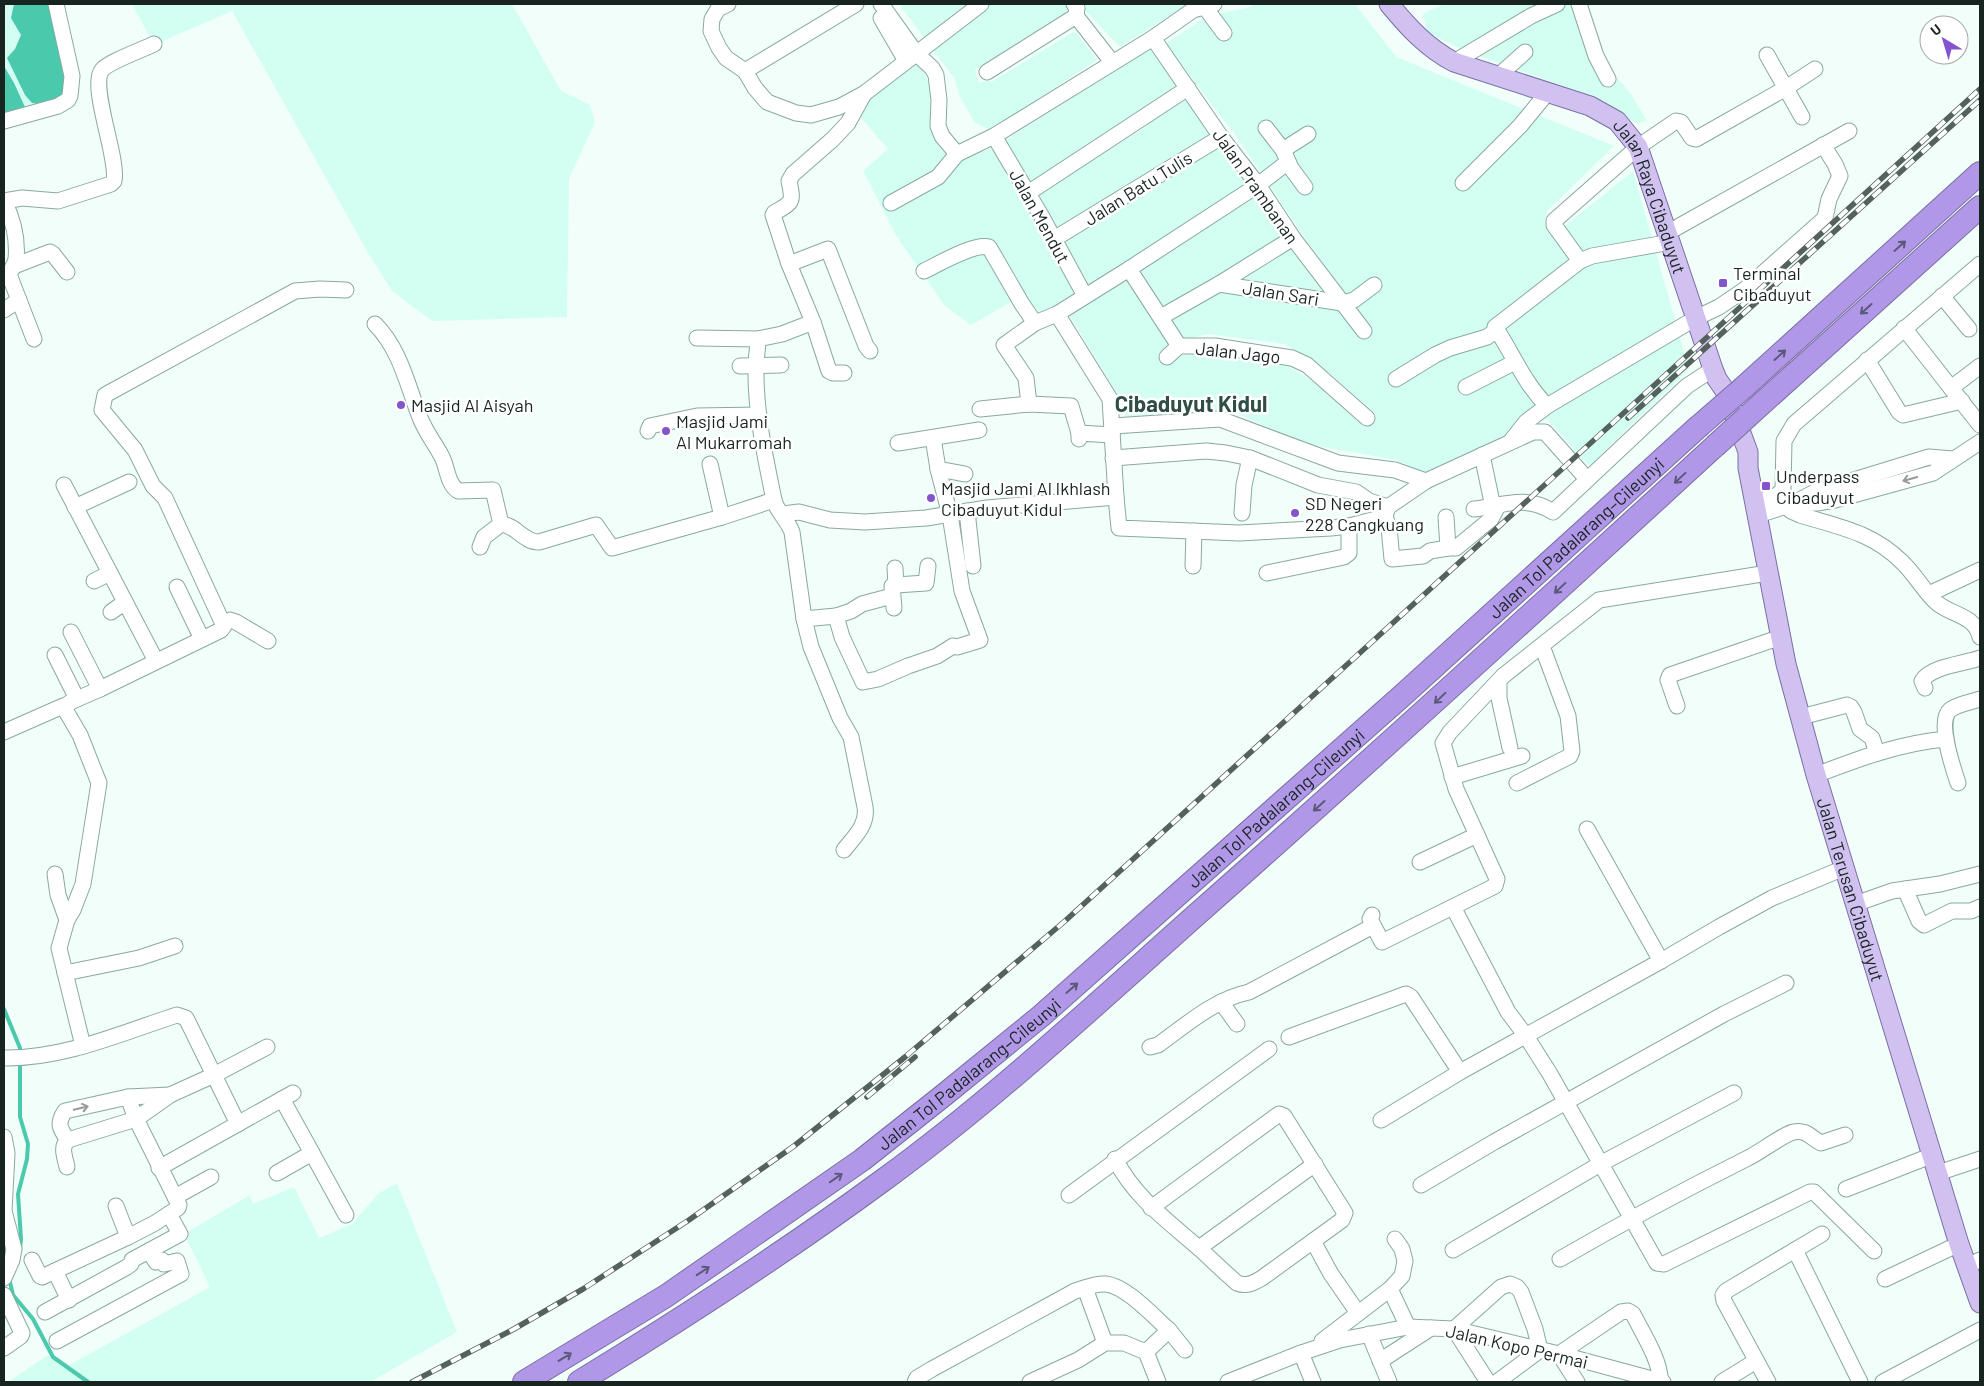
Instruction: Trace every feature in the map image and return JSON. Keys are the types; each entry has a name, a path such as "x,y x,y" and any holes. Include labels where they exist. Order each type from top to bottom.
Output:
{"highway":[{"name":"Jalan Tol Padalarang–Cileunyi","path":"524,1382 666,1296 862,1160 1049,1009 1404,694 1980,173"},
{"name":"Jalan Tol Padalarang–Cileunyi","path":"579,1382 682,1320 883,1180 975,1108 1068,1029 1426,711 1980,206"}],"main road":[{"name":"Jalan Raya Cibaduyut","path":"1390,4 1424,42 1454,62 1590,106 1610,116 1623,127 1638,147 1715,374"},
{"name":"Jalan Terusan Cibaduyut","path":"1715,374 1717,396 1740,457 1748,468 1781,637 1816,775 1959,1244 1974,1263 1980,1303"}],"street":[{"path":"4,121 58,106 68,100 70,96 72,76 56,4"},
{"path":"728,4 718,9 714,14 711,31 726,58 745,71 755,88 767,102 796,113 811,115 839,107 864,93 981,4"},
{"path":"745,71 856,4"},
{"path":"873,4 898,49 932,68 936,75 939,100 938,126 942,136 957,154"},
{"path":"881,4 911,57"},
{"path":"1454,62 1528,10 1557,4"},
{"path":"1580,4 1596,56 1608,79"},
{"path":"891,203 938,177 957,154 994,136 1154,38 1193,10 1209,5 1224,33"},
{"path":"987,72 1075,10 1112,62"},
{"name":"Jalan Prambanan","path":"1154,38 1221,137 1258,185 1293,238 1364,330"},
{"path":"34,339 10,277 10,272 14,266 16,244 15,232 4,201 22,198 58,201 114,182 115,177 101,104 100,75 102,70 111,64 154,44"},
{"path":"1498,76 1525,52"},
{"path":"1767,55 1802,117"},
{"path":"1580,261 1554,224 1554,221 1638,147 1676,121 1681,122 1692,138 1696,139 1786,88 1815,69"},
{"path":"1028,192 1188,88"},
{"path":"1463,183 1520,126 1548,92"},
{"path":"844,373 829,371 814,322 789,264 773,216 774,213 791,202 792,196 789,182 793,174 833,139 848,123 864,93"},
{"path":"1266,128 1305,186"},
{"path":"1547,406 1535,394 1495,328 1502,321 1580,261 1592,256 1669,237 1823,145 1850,131"},
{"path":"1029,404 1026,378 1004,345 1035,323 1057,314 1129,269 1258,185 1308,134"},
{"name":"Jalan Mendut","path":"994,136 1028,192 1085,296"},
{"name":"Jalan Batu Tulis","path":"1054,240 1221,137"},
{"path":"1510,442 1526,422 1547,406 1696,318 1720,307 1744,290 1825,218 1829,199 1840,176 1823,145"},
{"path":"1160,317 1219,284 1293,238"},
{"path":"924,271 971,249 988,247 1035,323"},
{"path":"789,264 828,249 866,346 870,351"},
{"path":"14,266 50,252 67,272"},
{"path":"1756,509 1783,490 1784,441 1794,424 1980,264"},
{"name":"Jalan Jago","path":"1129,269 1179,346 1215,346 1292,358 1307,365 1367,418"},
{"name":"Jalan Sari","path":"1219,284 1342,303"},
{"path":"1342,303 1354,300 1374,285"},
{"path":"4,732 100,689 221,630 224,626 224,622 165,498 153,486 135,450 104,414 102,410 103,398 109,392 295,291 320,289 346,290"},
{"path":"1942,296 1969,330"},
{"path":"4,310 19,300"},
{"path":"1057,314 1110,399 1119,528 1239,533 1349,526 1386,511 1426,481 1533,432 1545,432 1587,479"},
{"path":"696,338 758,338 782,334 814,322"},
{"path":"375,324 386,336 392,348 422,421 442,458 450,482 458,491 493,490 501,524"},
{"path":"1904,328 1980,424"},
{"path":"1396,379 1435,354 1487,337 1497,330"},
{"path":"758,338 756,366 762,444 776,507 786,513 799,512 830,520 865,522 1116,497"},
{"path":"1167,357 1179,346"},
{"path":"1867,360 1899,412 1903,415 1962,401"},
{"path":"1466,387 1515,362"},
{"path":"740,366 781,365"},
{"path":"1952,388 1980,366"},
{"path":"1474,509 1510,502 1536,503 1552,512 1687,386 1715,374"},
{"path":"980,409 1029,404 1072,406 1079,436 1220,419 1338,462 1395,470 1426,481"},
{"path":"648,431 650,426 680,418 759,415"},
{"path":"898,443 979,430"},
{"path":"836,616 842,637 863,682 878,679 937,656 953,646 957,647 980,640 962,591 950,514 938,469 933,438"},
{"path":"1756,509 1835,500 1933,473 1980,442"},
{"path":"1113,458 1206,451 1250,458 1318,485 1356,492 1386,511"},
{"path":"1386,511 1392,559 1423,556 1430,551 1456,548 1491,519 1495,506 1482,455"},
{"path":"1242,513 1244,485 1250,458"},
{"path":"710,464 722,517"},
{"path":"938,469 965,474"},
{"path":"75,507 129,482"},
{"path":"64,485 156,661"},
{"path":"480,547 484,537 501,524 508,525 532,542 539,542 596,525 612,548 722,517 774,500"},
{"path":"1790,504 1791,511 1800,515 1872,538 1902,561 1938,604 1959,614 1975,625 1980,637"},
{"path":"967,511 973,566"},
{"path":"786,513 792,532 804,619 811,647 840,718 851,737 866,808 865,822 844,850"},
{"path":"1446,518 1448,548"},
{"path":"1267,573 1344,557 1349,553 1349,526"},
{"path":"1193,566 1194,531"},
{"path":"804,619 836,616 852,611 862,604 894,596 926,582 928,566"},
{"path":"894,596 895,568"},
{"path":"1929,594 1980,570"},
{"path":"94,581 110,573"},
{"path":"1150,1047 1158,1045 1221,1002 1235,995 1250,992 1372,921 1382,942 1496,886 1497,879 1452,777 1444,747 1445,738 1503,676 1599,600 1768,573"},
{"path":"176,587 202,639"},
{"path":"111,612 126,602"},
{"path":"224,622 230,620 236,622 268,641"},
{"path":"71,632 100,689"},
{"path":"1677,706 1668,680 1670,675 1781,637"},
{"path":"1517,783 1570,756 1572,751 1568,716 1542,646"},
{"path":"55,655 80,735 100,783 83,884 67,920 59,948 83,1046"},
{"path":"1925,688 1922,681 1925,677 1940,669 1980,658"},
{"path":"1452,777 1516,752 1499,698 1499,682"},
{"path":"1958,783 1946,739 1948,712 1952,708 1980,699"},
{"path":"1801,718 1847,705 1851,707 1860,728 1872,738 1877,753"},
{"path":"1816,775 1877,753 1920,742 1946,739"},
{"path":"1587,829 1661,961"},
{"path":"1420,862 1477,835"},
{"path":"1381,1120 1460,1072 1772,898 1844,868"},
{"path":"55,874 58,896 67,920"},
{"path":"1855,904 1905,889 1940,884 1980,874"},
{"path":"1905,889 1919,921 1924,925 1952,911 1971,911 1980,908"},
{"path":"1453,907 1508,1012 1526,1036 1602,1163 1656,1262 1662,1264 1806,1192 1814,1192 1874,1251"},
{"path":"65,973 139,958 176,946"},
{"path":"1421,1185 1494,1142 1724,1014 1786,983"},
{"path":"1288,1037 1406,994 1410,997 1460,1072"},
{"path":"1221,1002 1237,1024"},
{"path":"8,1058 32,1058 57,1054 182,1015 186,1018 238,1124"},
{"path":"67,1167 63,1148 64,1143 68,1140 136,1119 170,1095 214,1075 267,1047"},
{"path":"1069,1195 1268,1049"},
{"path":"1453,1250 1602,1163 1734,1093"},
{"path":"68,1140 60,1127 60,1119 66,1111 128,1097 170,1095"},
{"path":"159,1168 288,1096 312,1153 346,1215"},
{"path":"32,1260 41,1277 128,1237 178,1208 179,1205 159,1168 128,1097"},
{"path":"1115,1160 1124,1177 1151,1208 1237,1283 1243,1285 1251,1284 1262,1278 1342,1220 1345,1213 1284,1116 1279,1114 1151,1208"},
{"path":"1560,1259 1632,1217 1765,1149 1791,1132 1797,1131 1809,1134 1821,1143 1845,1135"},
{"path":"4,1137 7,1153 4,1211 9,1253 12,1260 4,1278"},
{"path":"277,1174 312,1153"},
{"path":"1846,1189 1933,1155"},
{"path":"1938,1173 1980,1159"},
{"path":"1199,1248 1314,1164"},
{"path":"175,1197 211,1177"},
{"path":"116,1206 128,1237"},
{"path":"45,1312 130,1265 131,1261 180,1234 169,1214"},
{"path":"1768,1382 1724,1301 1723,1295 1822,1234"},
{"path":"1313,1382 1307,1351 1390,1290 1402,1276 1405,1269 1405,1261 1402,1249 1396,1239"},
{"path":"1314,1241 1331,1274 1358,1312"},
{"path":"1885,1279 1959,1244"},
{"path":"1795,1250 1854,1380"},
{"path":"57,1341 181,1274 177,1261 164,1264 162,1260 156,1262 149,1251"},
{"path":"55,1271 69,1300"},
{"path":"915,1382 917,1378 936,1375 1075,1291 1104,1284 1120,1288 1169,1330 1185,1350"},
{"path":"1488,1382 1454,1329 1501,1287 1510,1284 1518,1287 1521,1292 1535,1329 1540,1350 1497,1382"},
{"path":"1085,1288 1106,1343"},
{"path":"1390,1290 1408,1326"},
{"path":"4,1295 22,1333 21,1336 4,1348"},
{"path":"1577,1382 1559,1354 1621,1312 1628,1311 1633,1314 1649,1345 1661,1382"},
{"name":"Jalan Kopo Permai","path":"1228,1382 1340,1340 1408,1326 1454,1329 1559,1354 1661,1382"},
{"path":"1380,1361 1431,1328"},
{"path":"1146,1352 1169,1330"},
{"path":"1883,1382 1903,1379 1955,1348 1980,1330"},
{"path":"1369,1334 1389,1382"},
{"path":"1955,1348 1980,1340"},
{"path":"1030,1382 1078,1360 1106,1343 1124,1343 1146,1352 1158,1382"},
{"path":"1722,1382 1756,1361"}],"shaded area":[{"path":"4,4 55,4 69,97 4,118"},
{"path":"14,4 56,4 69,72 66,97 40,104 32,103 25,95 7,58 15,49 21,35 11,18"},
{"path":"132,4 512,4 561,91 590,105 595,122 569,179 567,317 432,321 392,291 367,251 232,11 154,45"},
{"path":"899,4 1079,4 975,70 979,82 993,81 1075,31 1097,60 990,130 975,123 960,97 954,78"},
{"path":"1079,4 1189,4 1120,47"},
{"path":"1255,4 1355,4 1396,57 1614,146 1547,211 1545,226 1560,230 1633,171 1689,369 1589,466 1547,419 1505,435 1429,477 1397,460 1306,444 1229,410 1127,419 1119,397 1070,316 1128,277 1177,356 1202,353 1271,356 1318,384 1363,426 1372,422 1375,414 1331,374 1285,344 1208,334 1184,340 1171,321 1292,247 1343,294 1234,133 1165,44 1209,15 1248,8"},
{"path":"1443,4 1585,4 1594,51 1631,94 1647,121 1635,123 1591,96 1462,50 1427,32 1423,14"},
{"path":"1150,49 1178,86 1135,120 1028,185 1002,142"},
{"path":"915,64 921,66 929,84 933,115 957,157 993,149 1075,294 1056,306 1039,312 978,245 1011,302 971,325 945,306 897,237 863,171 888,149 855,111"},
{"path":"4,66 25,107 4,113"},
{"path":"1185,93 1216,135 1057,234 1032,196 1141,130"},
{"path":"1223,142 1250,182 1090,288 1062,243"},
{"path":"1257,190 1288,236 1163,310 1138,270"},
{"path":"397,1183 457,1332 370,1382 8,1382 48,1355 64,1368 210,1287 184,1234 250,1195 253,1204 294,1187 319,1238 352,1224 378,1194"}],"waterway":[{"path":"4,1009 20,1048 20,1054"},
{"path":"20,1061 20,1117 28,1144 27,1159 18,1194 20,1249"},
{"path":"9,1278 13,1295 33,1319 53,1357 88,1382"}],"railway":[{"path":"412,1382 514,1329 583,1289 689,1220 794,1146 905,1057 1065,921 1980,89"},
{"path":"1628,418 1980,100"},
{"path":"867,1097 915,1057"}],"place":[{"name":"Terminal Cibaduyut","path":"1723,283"},
{"name":"Masjid Al Aisyah","path":"401,405"},
{"name":"Masjid Jami Al Mukarromah","path":"666,431"},
{"name":"Underpass Cibaduyut","path":"1766,486"},
{"name":"Masjid Jami Al Ikhlash Cibaduyut Kidul","path":"931,498"},
{"name":"SD Negeri 228 Cangkuang","path":"1295,513"}],"district":[{"name":"Cibaduyut Kidul","path":"1191,403"}]}
